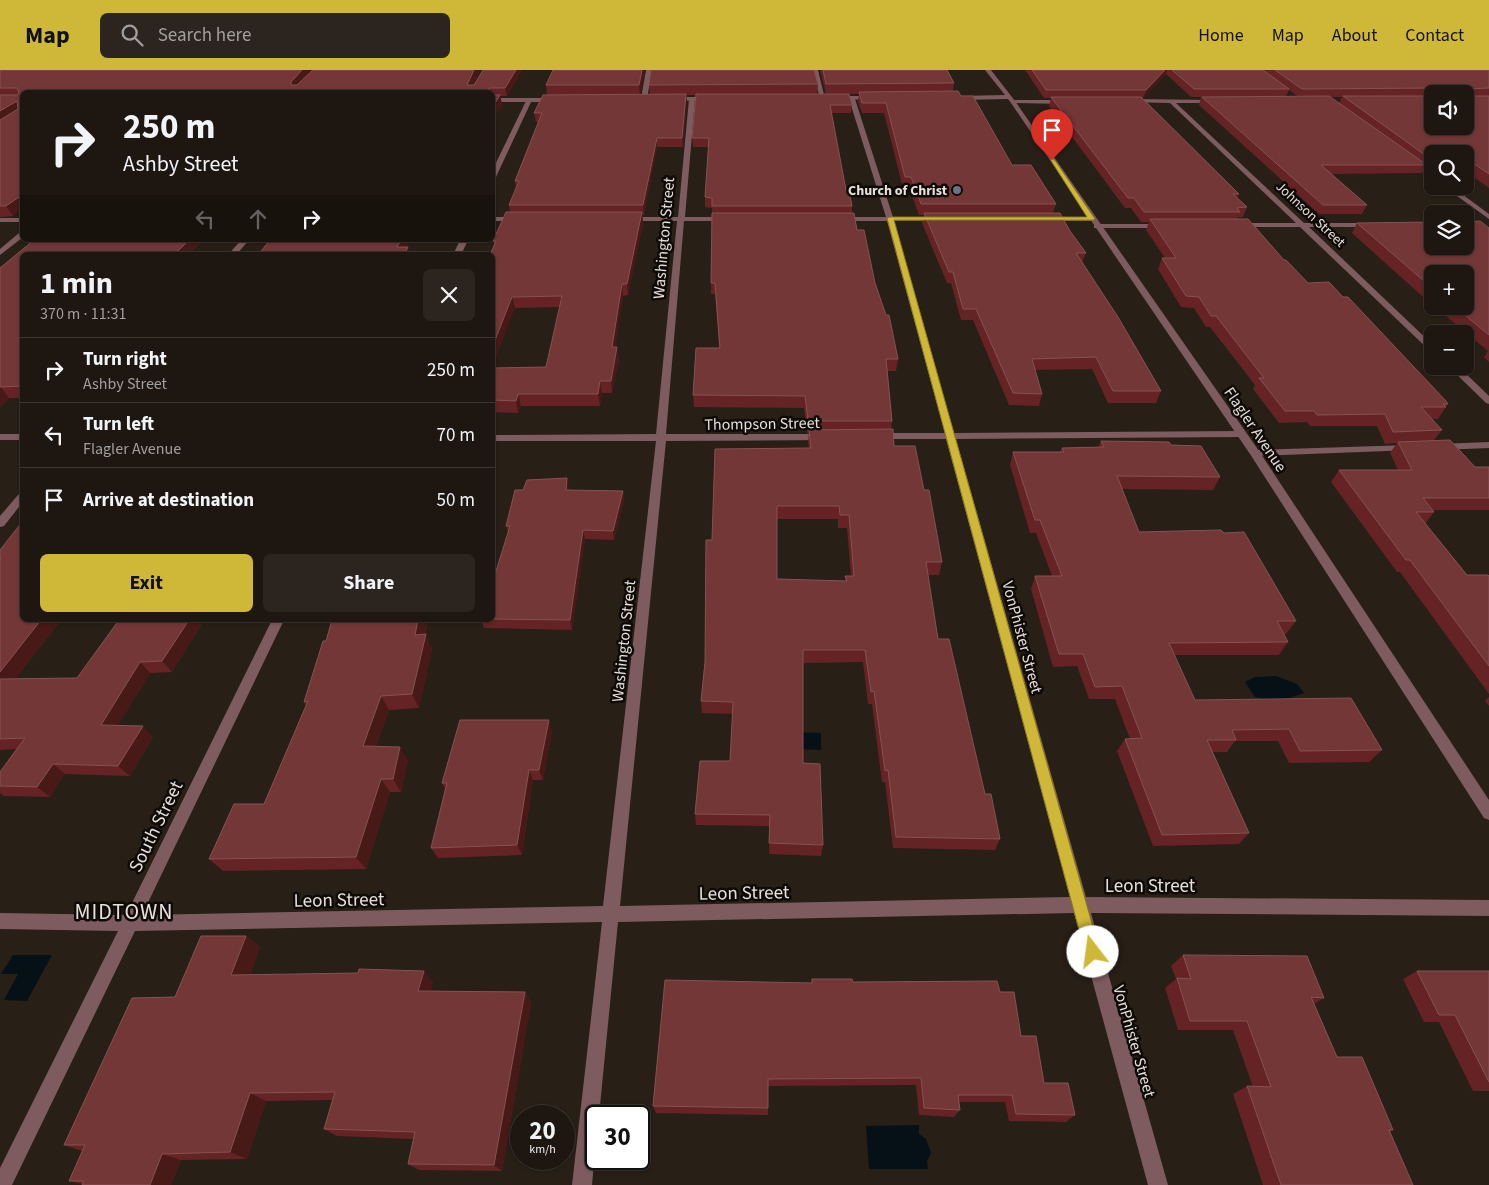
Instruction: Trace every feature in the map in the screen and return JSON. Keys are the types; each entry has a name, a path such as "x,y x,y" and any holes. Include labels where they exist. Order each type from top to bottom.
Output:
{"street":[{"path":"644,99 649,70"},
{"path":"815,70 823,98"},
{"name":"Flagler Avenue","path":"988,70 1011,100 1094,223 1255,453 1489,813"},
{"path":"814,98 881,98"},
{"name":"VonPhister Street","path":"852,98 890,218 1158,1185"},
{"path":"948,98 1076,102"},
{"path":"635,99 654,99"},
{"path":"663,99 718,99"},
{"name":"Washington Street","path":"582,1185 661,439 692,99"},
{"path":"495,100 563,100"},
{"path":"495,173 529,100"},
{"path":"1123,101 1219,101"},
{"name":"Johnson Street","path":"1171,101 1424,340"},
{"path":"1400,153 1424,170"},
{"path":"1458,195 1489,217"},
{"path":"830,219 948,218"},
{"path":"495,219 532,219"},
{"path":"621,219 731,219"},
{"path":"1034,219 1174,226"},
{"path":"0,220 20,220"},
{"path":"1233,225 1386,225"},
{"path":"0,253 20,237"},
{"path":"235,252 243,242"},
{"path":"1462,375 1489,401"},
{"path":"871,436 1242,434"},
{"path":"0,437 20,437"},
{"name":"Thompson Street","path":"495,438 831,437"},
{"path":"1255,453 1489,445"},
{"path":"0,522 20,499"},
{"name":"South Street","path":"2,1185 277,622"},
{"name":"Leon Street","path":"0,921 130,923 1080,905 1489,908"}],"shaded area":[{"path":"1276,676 1297,684 1304,693 1277,702 1255,697 1245,682 1255,677"},
{"path":"765,731 821,733 821,750 765,748"},
{"path":"13,955 52,955 27,1001 4,1000 18,974 1,974"},
{"path":"919,1125 919,1134 926,1139 931,1153 927,1161 928,1169 869,1169 866,1126"}],"building":[{"path":"0,70 302,70 291,82 291,85 297,85 313,70 474,70 467,85 474,85 483,70 516,70 505,88 489,88 489,90 20,90 20,196 6,206 0,206 0,120 18,109 17,101 0,111 0,95 17,95 19,93 17,88 0,88"},
{"path":"553,70 642,70 639,85 546,85"},
{"path":"651,70 814,70 818,84 649,85"},
{"path":"823,70 947,70 954,83 826,84"},
{"path":"1032,70 1165,70 1146,90 1046,90"},
{"path":"1172,70 1263,70 1289,89 1194,89"},
{"path":"1275,70 1489,70 1489,88 1474,89 1474,85 1424,85 1424,88 1302,89"},
{"path":"958,91 961,96 973,96 1012,165 1031,165 1056,204 921,204 911,177 905,177 886,103 862,103 859,92"},
{"path":"686,94 682,138 657,138 643,205 509,205 519,181 515,181 542,113 534,113 543,95"},
{"path":"696,94 849,94 852,105 830,105 846,190 849,190 852,206 712,206 712,198 705,197 709,138 692,138"},
{"path":"495,95 500,95 495,103"},
{"path":"1329,96 1424,163 1424,165 1321,165 1367,205 1323,205 1202,97"},
{"path":"1343,96 1424,96 1424,135 1474,135 1474,96 1489,96 1489,174 1474,164 1474,145 1424,145 1424,154"},
{"path":"1051,97 1141,97 1239,194 1233,194 1247,207 1237,208 1240,212 1144,212 1134,198 1128,198"},
{"path":"506,212 642,212 627,284 622,284 612,347 617,347 611,381 600,381 598,394 518,394 516,401 495,400 495,368 546,367 562,296 512,297 495,340 495,252 491,252 496,241 495,237"},
{"path":"712,213 854,213 857,230 864,230 875,283 886,315 889,315 898,359 886,359 892,421 808,421 805,396 693,395 696,348 720,348 715,283 711,283"},
{"path":"924,213 1060,213 1086,253 1076,253 1118,317 1161,391 1113,391 1096,357 1032,359 1042,394 1013,393 976,309 963,309 953,272 949,272"},
{"path":"1150,219 1248,219 1284,260 1308,283 1329,282 1343,297 1348,297 1446,401 1448,404 1443,404 1446,407 1421,407 1442,430 1393,432 1385,414 1317,415 1314,411 1285,411 1259,378 1264,378 1216,316 1211,316 1199,297 1186,296 1162,258 1176,258"},
{"path":"1474,221 1480,221 1489,228 1489,335 1465,315 1474,315 1474,265 1424,265 1424,281 1357,223 1424,222 1424,255 1474,255"},
{"path":"32,242 187,242 177,252 20,252 20,386 0,387 0,268"},
{"path":"268,242 400,242 397,247 408,247 406,252 260,252"},
{"path":"893,429 894,446 915,446 924,490 929,490 942,562 926,562 938,639 949,639 985,794 991,794 1000,839 896,837 888,770 885,771 874,691 871,692 865,650 803,650 803,763 820,764 823,845 769,843 770,815 695,814 700,761 730,761 733,702 701,701 705,662 706,540 712,540 715,449 811,448 809,430","holes":["777,506 839,506 840,515 849,515 854,576 845,576 847,581 777,579"]},
{"path":"1450,440 1475,467 1489,467 1489,498 1423,498 1434,512 1416,512 1467,575 1489,576 1489,666 1410,560 1406,560 1339,470 1412,470 1398,442"},
{"path":"1101,441 1169,442 1171,445 1201,446 1220,477 1117,476 1139,532 1221,530 1224,533 1244,532 1296,621 1277,621 1288,642 1169,643 1195,700 1351,698 1382,750 1300,751 1289,729 1232,730 1236,740 1207,740 1249,833 1162,835 1125,739 1142,738 1122,686 1095,687 1083,654 1059,654 1035,576 1062,576 1040,520 1035,520 1013,452 1064,452 1062,448 1104,447"},
{"path":"567,478 566,490 623,491 613,531 583,530 570,620 495,619 495,574 510,526 506,526 515,490 523,490 527,480"},
{"path":"20,525 20,622 39,622 0,672 1,558 0,550"},
{"path":"118,622 188,622 162,661 140,662 101,725 143,726 118,766 53,764 37,787 0,786 0,772 25,738 0,739 0,679 77,678"},
{"path":"331,622 418,622 415,635 426,634 412,694 381,696 363,746 400,747 393,779 381,779 356,857 209,859 234,804 264,804 308,701 304,702 323,641 326,641"},
{"path":"460,720 549,720 539,770 529,770 517,845 431,848 447,783 442,783"},
{"path":"201,936 246,936 231,975 358,973 359,969 424,971 418,991 525,992 494,1165 408,1164 415,1132 324,1129 335,1092 250,1093 230,1152 162,1154 150,1185 82,1185 84,1181 69,1181 85,1145 64,1145 132,998 175,997"},
{"path":"1183,955 1307,956 1324,998 1311,997 1337,1057 1362,1057 1393,1130 1389,1130 1413,1185 1281,1185 1247,1086 1271,1087 1247,1021 1190,1021 1177,978 1191,979"},
{"path":"1417,971 1489,971 1489,1082 1455,1015 1439,1015"},
{"path":"812,979 852,979 853,982 997,981 1000,992 1014,992 1021,1036 1036,1036 1044,1083 1068,1083 1075,1115 1016,1114 1012,1095 958,1095 960,1110 924,1108 921,1078 768,1079 768,1108 653,1106 665,980 812,983"}],"place":[{"name":"Church of Christ","path":"957,190"}],"district":[{"name":"MIDTOWN","path":"124,911"}],"route":[{"path":"1052,160 1092,219 890,218 1093,952"}]}
